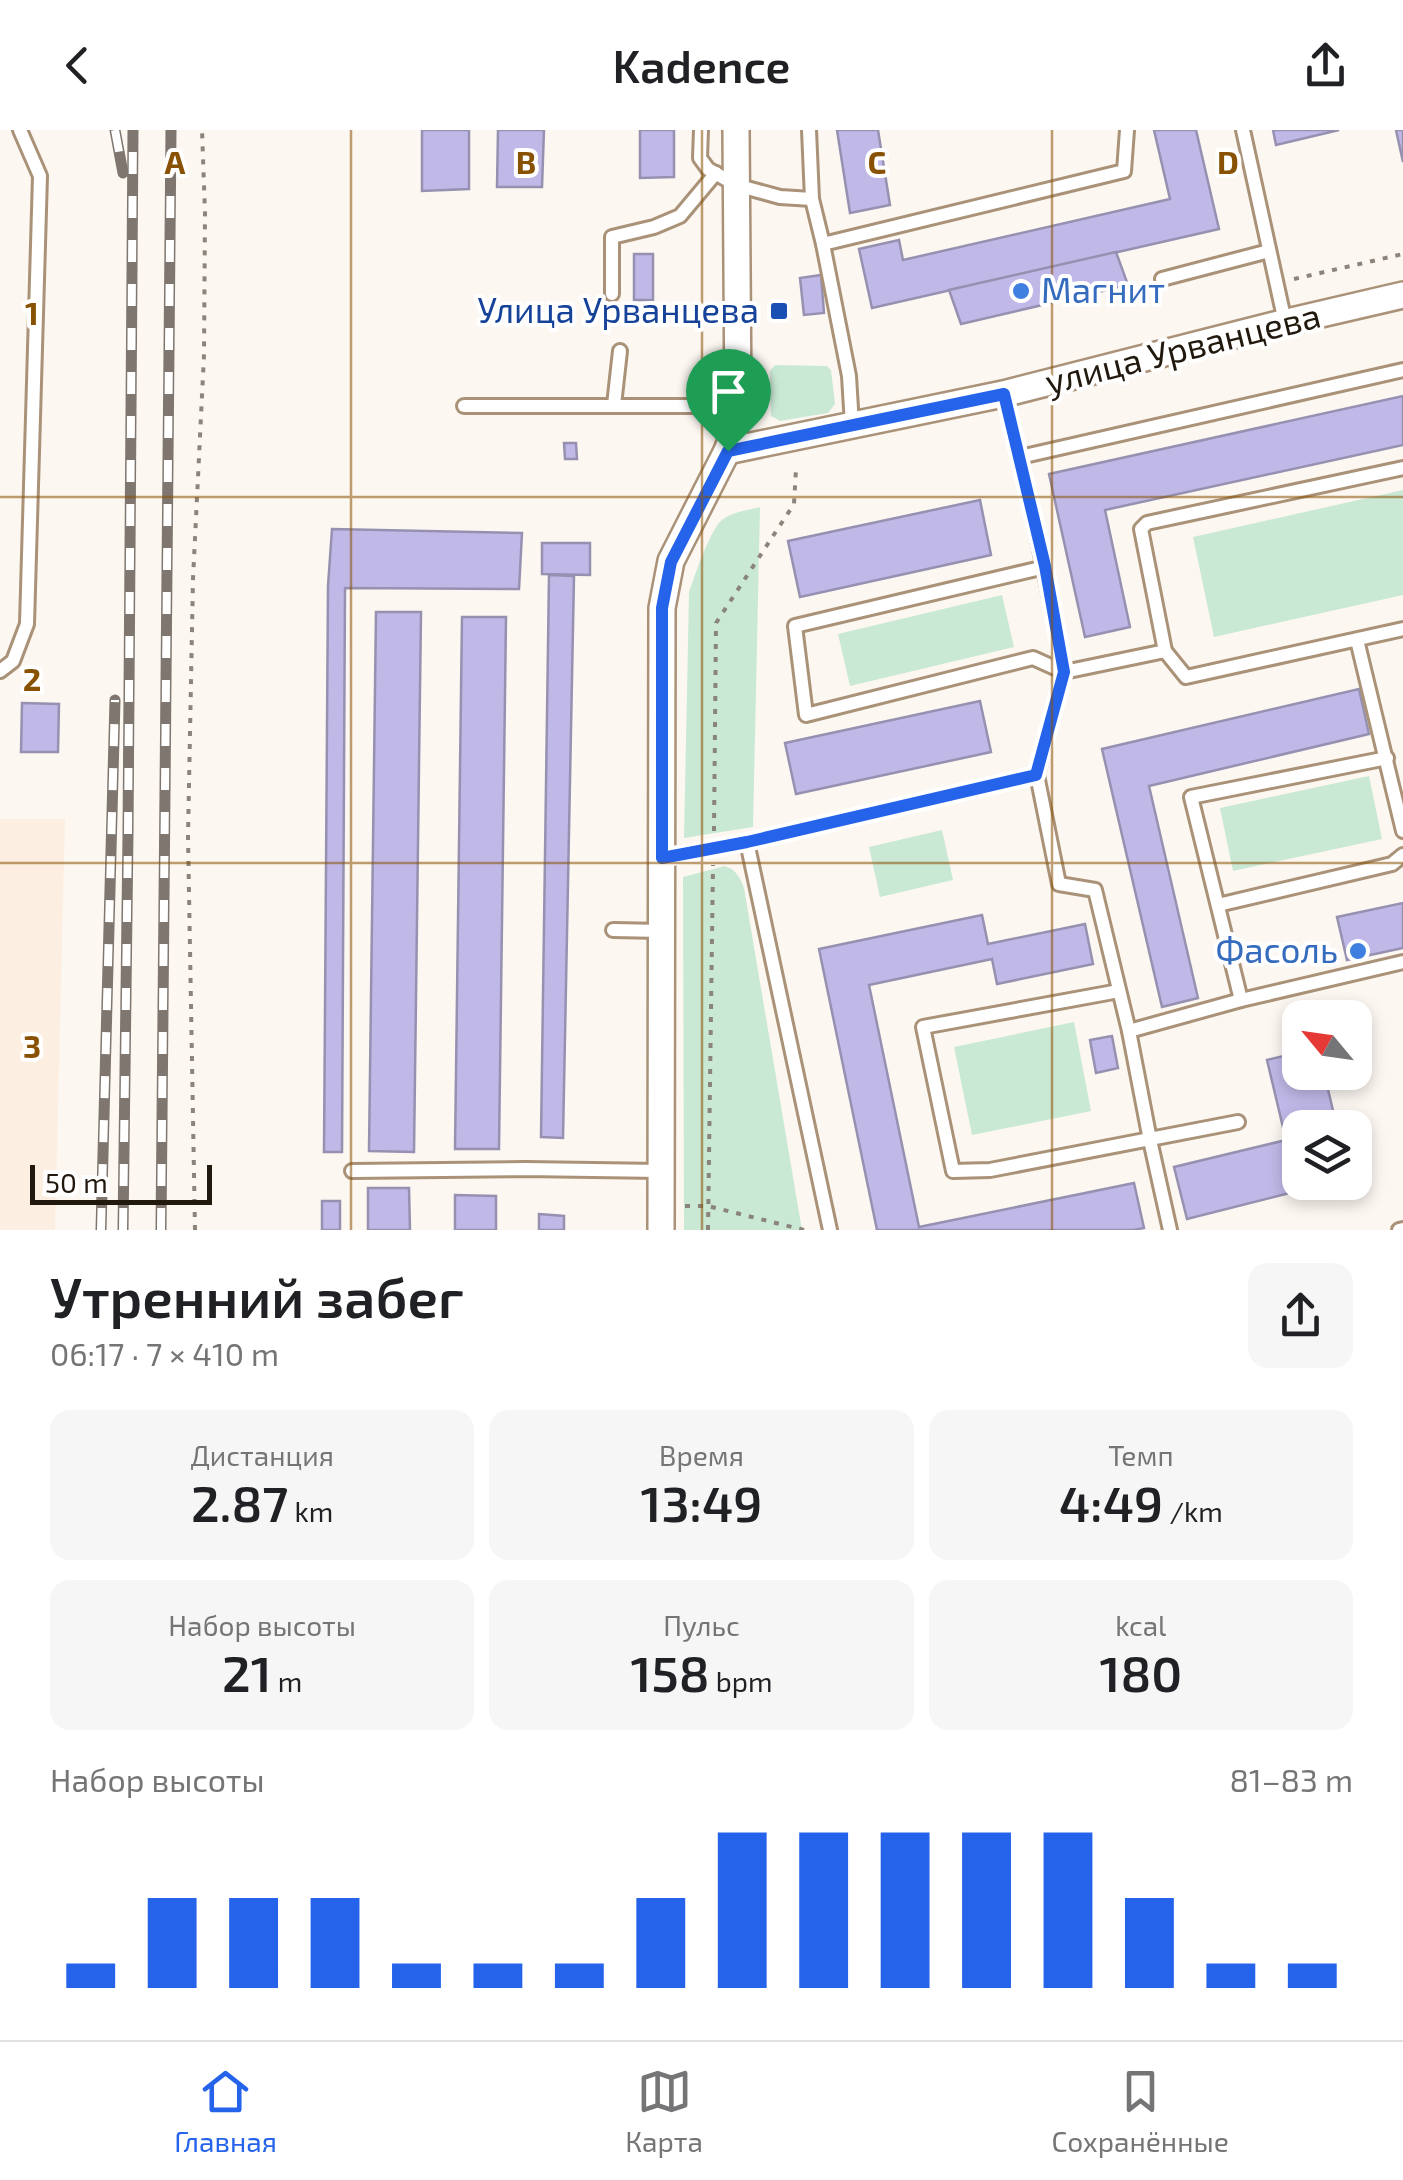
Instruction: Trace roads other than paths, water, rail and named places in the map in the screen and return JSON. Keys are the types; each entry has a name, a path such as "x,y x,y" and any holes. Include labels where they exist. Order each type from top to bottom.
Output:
{"street":[{"path":"661,1230 662,608 671,562 734,432 738,406 726,179 736,130"},
{"name":"улица Урванцева","path":"728,451 1004,394 1403,295"}],"lane":[{"path":"0,671 13,661 27,624 40,176 20,130"},
{"path":"700,130 700,158 708,169 780,197 812,199"},
{"path":"809,130 812,199 849,376 852,426"},
{"path":"823,244 1124,171 1128,130"},
{"path":"1243,130 1285,322"},
{"path":"612,294 612,237 680,216 726,179"},
{"path":"1162,278 1269,250"},
{"path":"614,405 620,351"},
{"path":"1020,457 1403,370"},
{"path":"1004,394 1045,566 1064,672 1036,775 1058,884 1095,890 1129,1030 1170,1230"},
{"path":"464,406 738,406"},
{"path":"1403,468 1147,523 1142,529 1165,651 1186,677 1403,629"},
{"path":"1045,566 795,626 806,716 1033,658 1064,672 1165,651"},
{"path":"1357,640 1403,831"},
{"path":"1241,1000 1190,797 1386,758"},
{"path":"662,858 1036,775"},
{"path":"747,842 830,1230"},
{"path":"1218,906 1392,864 1403,855"},
{"path":"612,930 662,930"},
{"path":"1129,1030 1403,962"},
{"path":"1119,991 923,1027 953,1171 990,1170 1238,1122"},
{"path":"352,1171 661,1171"}],"railway":[{"path":"115,130 123,173"},
{"path":"123,1230 133,130"},
{"path":"161,1230 171,130"},
{"path":"101,1230 115,700"}],"place":[{"name":"Магнит","path":"1021,291"},
{"name":"Улица Урванцева","path":"779,311"},
{"name":"Фасоль","path":"1358,951"}]}
